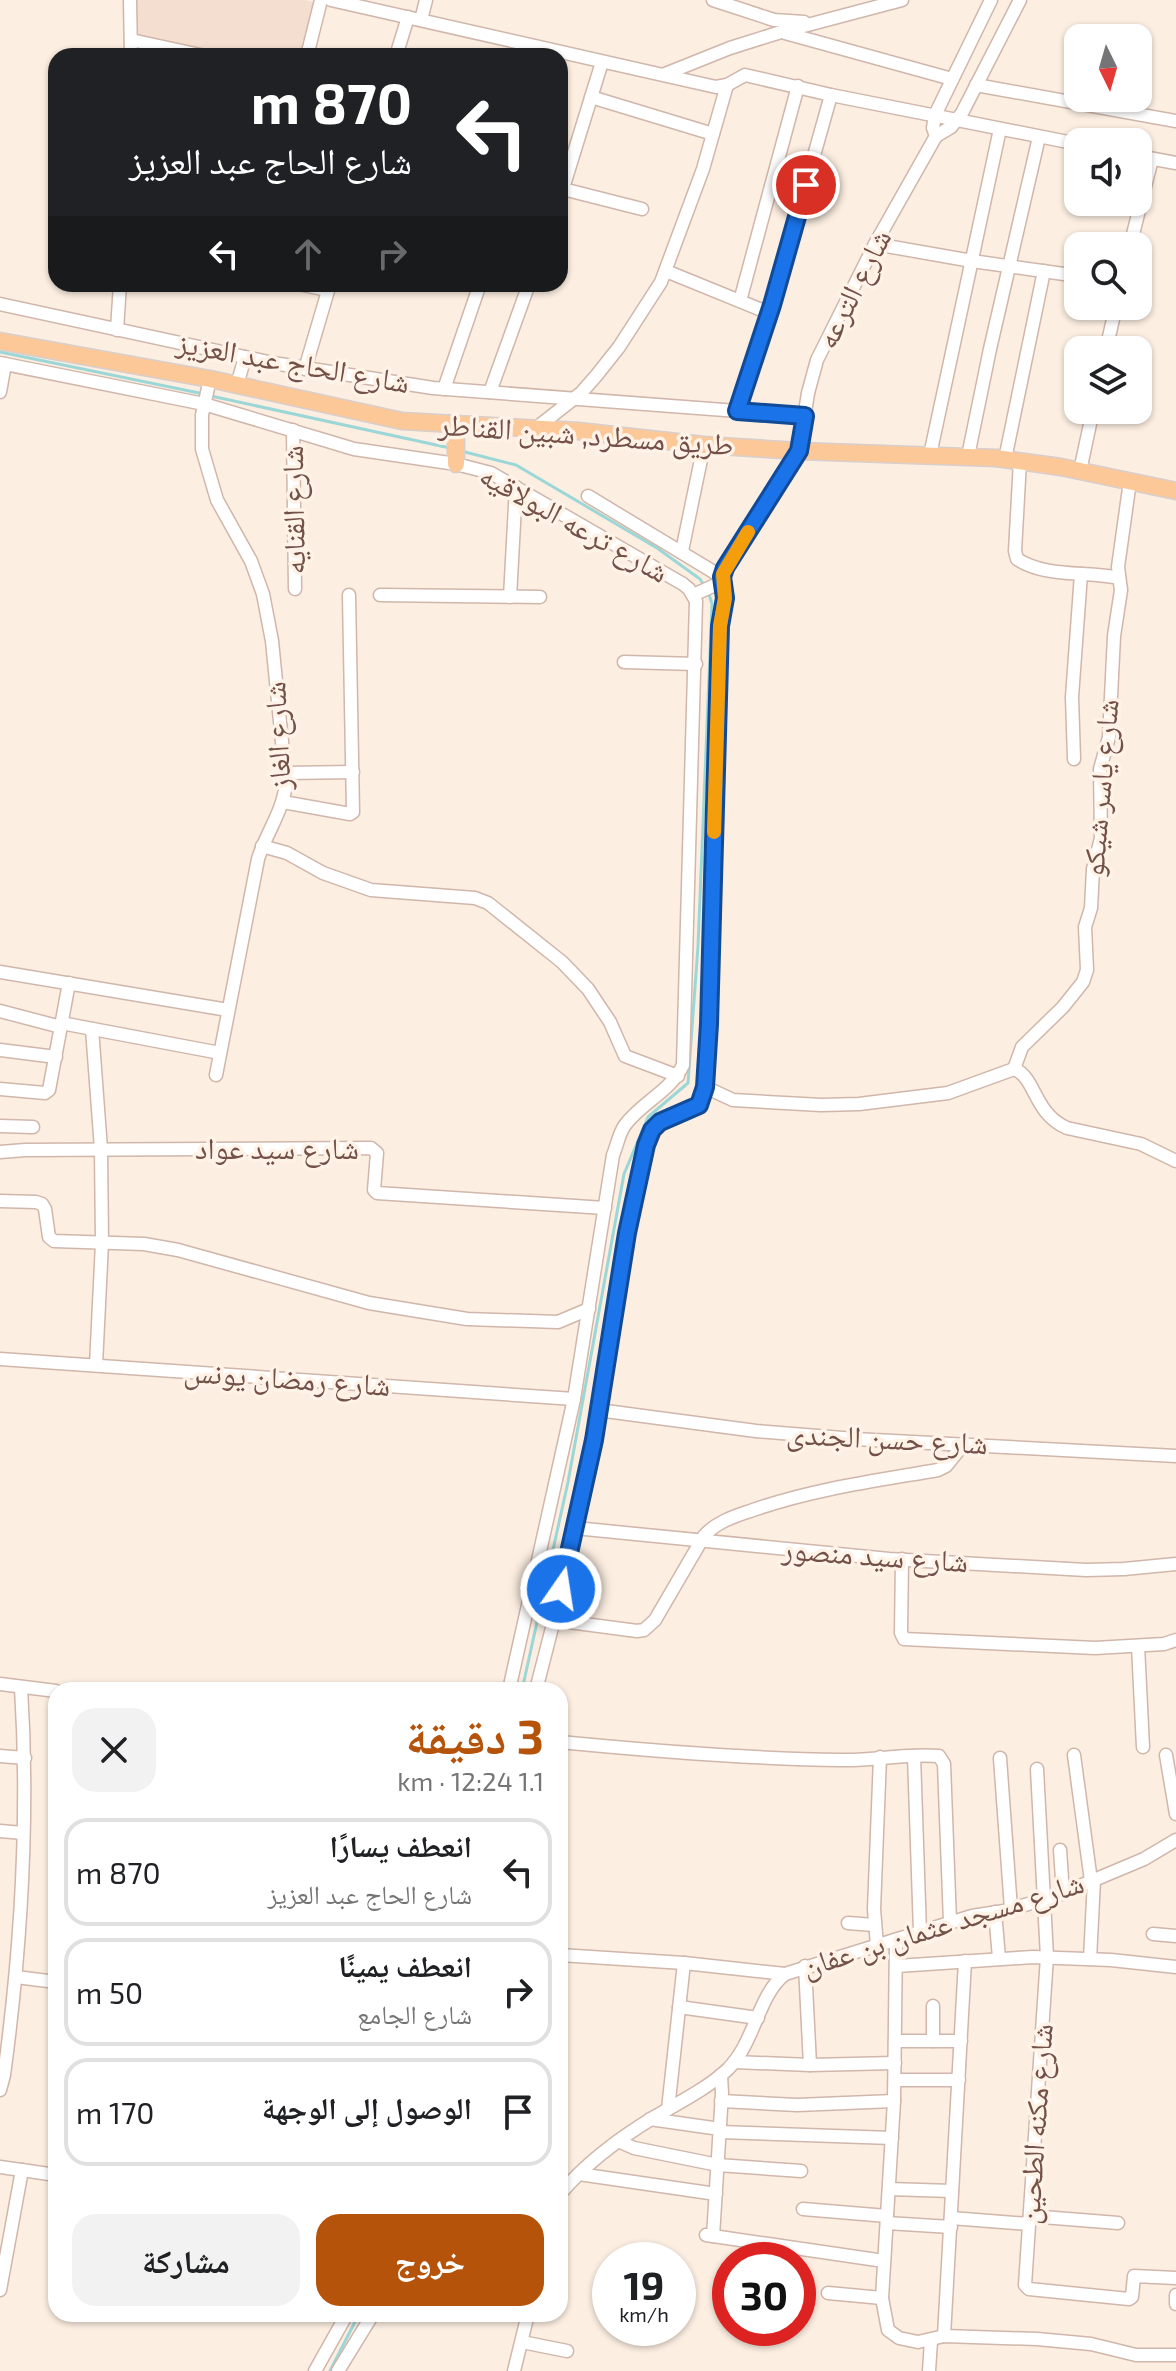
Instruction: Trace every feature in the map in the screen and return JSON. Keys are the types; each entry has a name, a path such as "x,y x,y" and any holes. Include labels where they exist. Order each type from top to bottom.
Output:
{"main road":[{"name":"طريق مسطرد, شبين القناطر","path":"0,341 210,379 456,432 578,431 704,445 968,456 1080,471 1176,491"},
{"path":"456,432 456,461"}],"street":[{"path":"130,0 131,48"},
{"path":"309,48 321,0"},
{"path":"331,0 536,48"},
{"path":"400,48 426,0"},
{"path":"713,0 774,20 815,23"},
{"path":"664,74 781,32 902,0"},
{"path":"936,136 933,128 935,115 991,0"},
{"name":"شارع الترعه","path":"800,447 817,360 875,244 936,136 956,120 1020,0"},
{"path":"781,32 978,82 1176,121"},
{"path":"131,40 168,48"},
{"path":"568,55 716,87 745,75 1064,141"},
{"path":"568,171 602,62"},
{"path":"535,429 574,399 596,376 619,347 661,282 703,169 727,85"},
{"path":"740,301 798,86"},
{"path":"737,411 769,313 831,95"},
{"path":"591,97 713,134"},
{"path":"930,455 1000,129"},
{"path":"968,456 1039,137"},
{"path":"1152,159 1176,163"},
{"path":"568,195 642,209"},
{"path":"875,244 1064,274"},
{"path":"666,271 769,313"},
{"path":"1044,271 1012,460 1015,551 1017,559 1025,564 1053,571 1119,578"},
{"path":"117,330 119,292"},
{"path":"305,369 328,292"},
{"path":"444,389 477,292"},
{"path":"490,392 526,292"},
{"name":"شارع الحاج عبد العزيز","path":"0,304 305,369 444,389 737,411 804,420"},
{"path":"237,385 245,357"},
{"path":"0,392 2,364"},
{"name":"شارع ترعه البولاقيه","path":"2,364 204,404 374,453 456,461 491,473 696,594 685,1047 678,1076"},
{"name":"شارع الغاز","path":"210,379 201,438 209,478 225,518 251,561 263,594 272,641 286,773 283,802 262,846 216,1075"},
{"path":"1080,471 1090,424"},
{"name":"شارع القنايه","path":"293,430 295,589"},
{"path":"682,551 704,445"},
{"path":"696,594 720,581 800,447"},
{"name":"شارع ياسر شيكو","path":"1014,1069 1025,1043 1063,1007 1085,977 1085,927 1091,908 1093,869 1101,838 1100,769 1109,737 1114,636 1121,590 1118,567 1130,481"},
{"path":"510,597 516,487"},
{"path":"538,1682 575,1528 627,1233 646,1145 652,1130 660,1122 699,1105 705,1087 709,1024 720,626 725,598 720,581 682,551 588,496"},
{"path":"1074,759 1074,651 1081,574"},
{"path":"283,802 348,814 354,810 349,595"},
{"path":"380,595 540,597"},
{"path":"624,662 696,664"},
{"path":"286,773 353,772"},
{"path":"262,846 287,853 323,873 371,890 475,898 488,903 562,962 588,989 610,1022 625,1056 678,1076 623,1127 613,1155 574,1399 511,1682"},
{"path":"0,972 228,1010"},
{"path":"0,1089 45,1093 50,1088 69,983"},
{"path":"0,1011 220,1053"},
{"path":"92,1029 101,1149 102,1243 96,1365"},
{"path":"0,1050 56,1057"},
{"path":"705,1087 733,1100 859,1104 938,1095 1014,1069 1024,1074 1042,1109 1058,1123 1067,1128 1141,1144 1176,1161"},
{"path":"0,1126 33,1127"},
{"name":"شارع سيد عواد","path":"0,1152 371,1148 377,1153 374,1190 377,1193 605,1208"},
{"path":"0,1201 42,1204 49,1237 54,1241 144,1244 178,1250 369,1303 467,1319 558,1322 589,1309"},
{"name":"شارع رمضان يونس","path":"0,1359 574,1399"},
{"name":"شارع حسن الجندى","path":"598,1410 756,1431 855,1439 1176,1456"},
{"path":"554,1620 629,1631 644,1630 655,1620 710,1528 792,1497 943,1469 963,1445"},
{"name":"شارع سيد منصور","path":"575,1528 902,1559 1099,1570 1176,1564"},
{"path":"902,1559 901,1633 904,1639 1095,1648 1164,1644 1176,1640"},
{"path":"1138,1646 1143,1747"},
{"path":"0,1684 48,1690"},
{"path":"0,2090 16,1977 25,1758 21,1687"},
{"path":"568,1743 672,1752 841,1760 939,1756 944,1764 950,1922"},
{"path":"1074,1755 1092,1881 1090,1959"},
{"path":"1166,1755 1176,1814"},
{"path":"0,1756 25,1758"},
{"path":"914,1756 920,1932"},
{"path":"877,1946 874,1925 875,1847 880,1757"},
{"path":"1000,1758 1011,1909"},
{"name":"شارع مكنه الطحين","path":"1037,1769 1047,1957 1025,2285 1029,2289 1129,2299 1132,2297 1133,2277 1176,2278"},
{"path":"0,1831 23,1833"},
{"name":"شارع مسجد عثمان بن عفان","path":"568,2186 618,2141 721,2075 745,2047 773,1986 785,1974 978,1914 1045,1900 1144,1859 1176,1840"},
{"path":"1060,1850 1063,1893"},
{"path":"995,1912 999,1958"},
{"path":"848,1923 874,1925"},
{"path":"1153,1934 1176,1936"},
{"path":"896,1940 895,2080 882,2298 886,2327 891,2333 912,2342 931,2341 944,2336 1076,2342 1136,2355 1176,2355"},
{"path":"568,1956 785,1974"},
{"path":"897,1966 1047,1957 1176,1967"},
{"path":"944,2336 965,1961"},
{"path":"668,2109 684,1963"},
{"path":"805,1966 810,2065"},
{"path":"16,1977 48,1981"},
{"path":"933,2006 933,2041"},
{"path":"679,2007 758,2018"},
{"path":"895,2041 961,2041"},
{"path":"734,2062 810,2065 895,2063"},
{"path":"721,2075 716,2194 709,2236 884,2261"},
{"path":"895,2080 959,2080"},
{"path":"721,2101 797,2105 894,2101"},
{"path":"650,2119 720,2130 892,2138"},
{"path":"618,2141 634,2148 718,2165 801,2171"},
{"path":"0,2167 48,2174"},
{"path":"0,2290 22,2170"},
{"path":"579,2174 716,2194"},
{"path":"889,2189 952,2191"},
{"path":"803,2209 887,2220 1118,2223"},
{"path":"828,2293 882,2298"},
{"path":"1176,2295 1176,2304"},
{"path":"315,2371 343,2322"},
{"path":"338,2371 368,2322"},
{"path":"514,2371 526,2322"},
{"path":"929,2371 931,2341"},
{"path":"522,2342 567,2351"}],"shaded area":[{"path":"133,0 305,0 325,5 315,48 133,48"}],"waterway":[{"path":"0,352 204,394"},
{"path":"211,396 450,448"},
{"path":"461,451 516,465 657,548 704,585"},
{"path":"524,1682 568,1482 624,1174 648,1117 688,1083 698,946 712,604 708,591"},
{"path":"330,2371 355,2322"}],"slow traffic":[{"path":"714,832 720,626 725,598 722,577 748,532"}],"route":[{"path":"561,1589 594,1440 635,1187 646,1145 652,1130 660,1122 699,1105 705,1087 720,626 725,598 722,577 799,451 805,416 737,411 772,305 806,185"}]}
